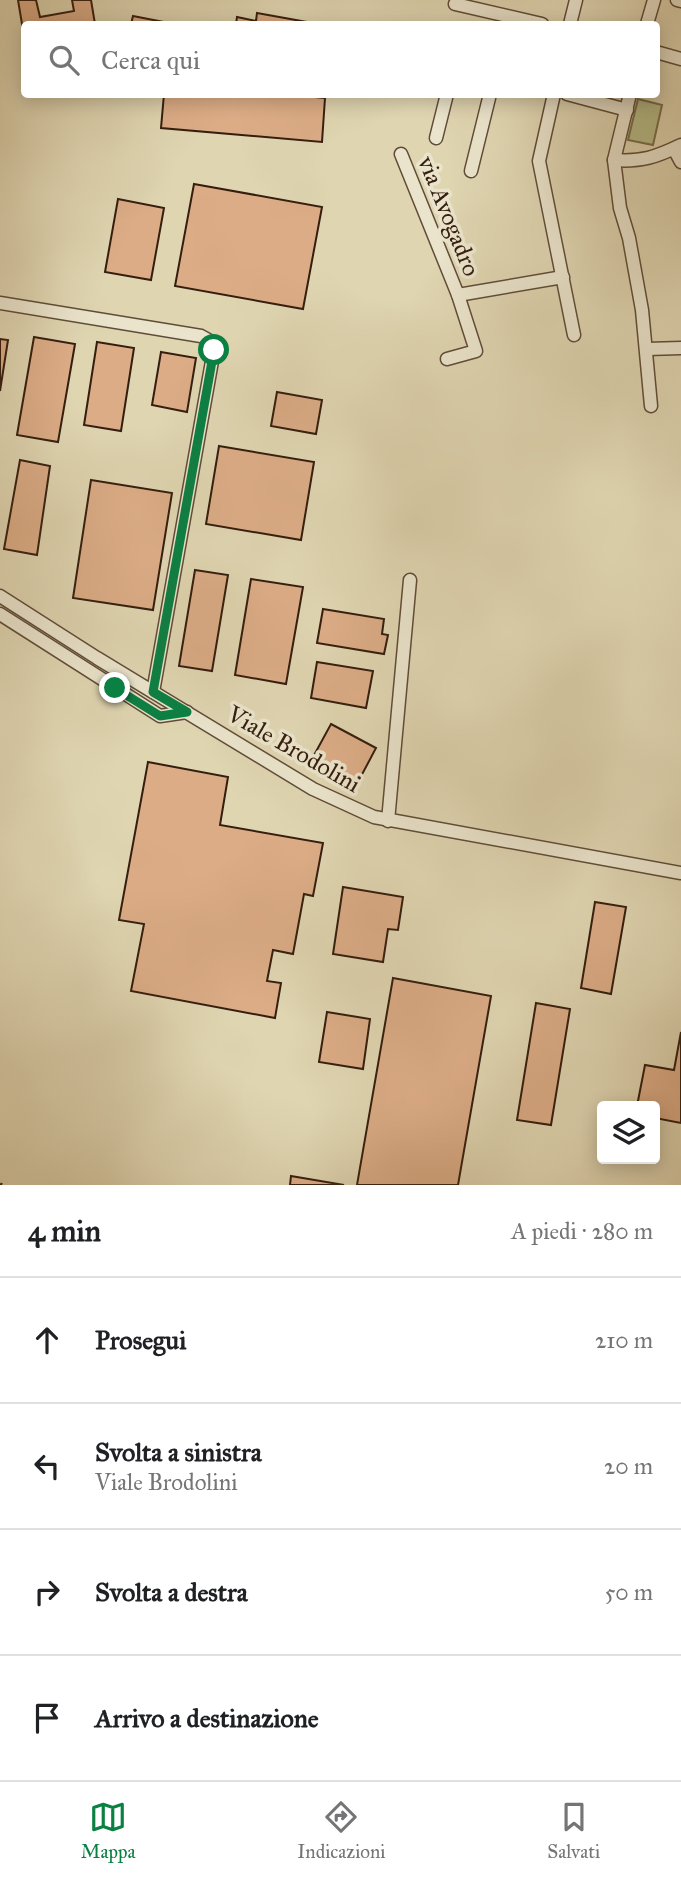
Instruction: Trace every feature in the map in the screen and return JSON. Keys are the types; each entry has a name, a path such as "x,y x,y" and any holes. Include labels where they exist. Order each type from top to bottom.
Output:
{"street":[{"path":"571,21 576,0"},
{"path":"649,21 654,0"},
{"path":"455,4 529,21"},
{"path":"660,53 681,59"},
{"path":"436,138 446,98"},
{"path":"471,171 489,98"},
{"path":"553,98 539,161 575,335"},
{"path":"582,98 626,110"},
{"path":"629,98 614,160 620,208 629,238 642,310 651,406"},
{"path":"614,160 634,162 662,156 678,147 681,162"},
{"name":"via Avogadro","path":"401,154 458,295 476,351 447,359"},
{"name":"via Avogadro","path":"458,295 562,277"},
{"path":"0,303 201,336 213,345 153,692"},
{"path":"646,349 681,348"},
{"path":"388,821 410,580"},
{"name":"Viale Brodolini","path":"0,596 313,789 388,821 681,873"},
{"path":"0,614 160,716 187,712"}],"green space":[{"path":"638,99 662,105 653,145 628,140"}],"building":[{"path":"18,0 36,0 40,17 74,11 72,0 91,0 94,21 22,21"},
{"path":"257,13 301,21 256,21"},
{"path":"133,16 159,21 132,21"},
{"path":"237,17 256,21 236,21"},
{"path":"164,98 325,98 322,142 161,128"},
{"path":"194,184 322,207 303,309 175,286"},
{"path":"118,199 164,208 151,280 105,272"},
{"path":"34,337 75,344 58,442 17,435"},
{"path":"0,339 8,340 0,391"},
{"path":"97,342 134,348 121,431 84,425"},
{"path":"161,352 196,358 187,412 152,405"},
{"path":"277,392 322,400 316,434 271,426"},
{"path":"219,446 314,462 301,540 206,524"},
{"path":"20,460 50,466 37,555 4,549"},
{"path":"91,480 172,493 153,610 73,598"},
{"path":"195,570 228,575 212,671 179,666"},
{"path":"251,579 303,587 286,684 235,675"},
{"path":"323,609 384,619 382,634 388,635 384,654 317,643"},
{"path":"317,662 373,671 366,708 311,698"},
{"path":"331,724 376,748 358,782 313,757"},
{"path":"148,762 228,777 220,825 323,843 313,896 304,894 293,954 273,950 267,981 281,983 275,1018 131,991 144,924 119,920"},
{"path":"343,887 403,897 398,930 388,929 383,962 333,954"},
{"path":"595,902 626,907 611,994 581,988"},
{"path":"393,978 491,996 458,1185 357,1185"},
{"path":"536,1003 570,1009 551,1125 517,1120"},
{"path":"327,1012 370,1019 363,1069 319,1062"},
{"path":"681,1032 681,1123 660,1119 660,1101 638,1101 645,1065 674,1070"},
{"path":"291,1176 344,1185 290,1185"}],"route":[{"path":"115,688 160,716 187,712 153,692 214,350"}]}
